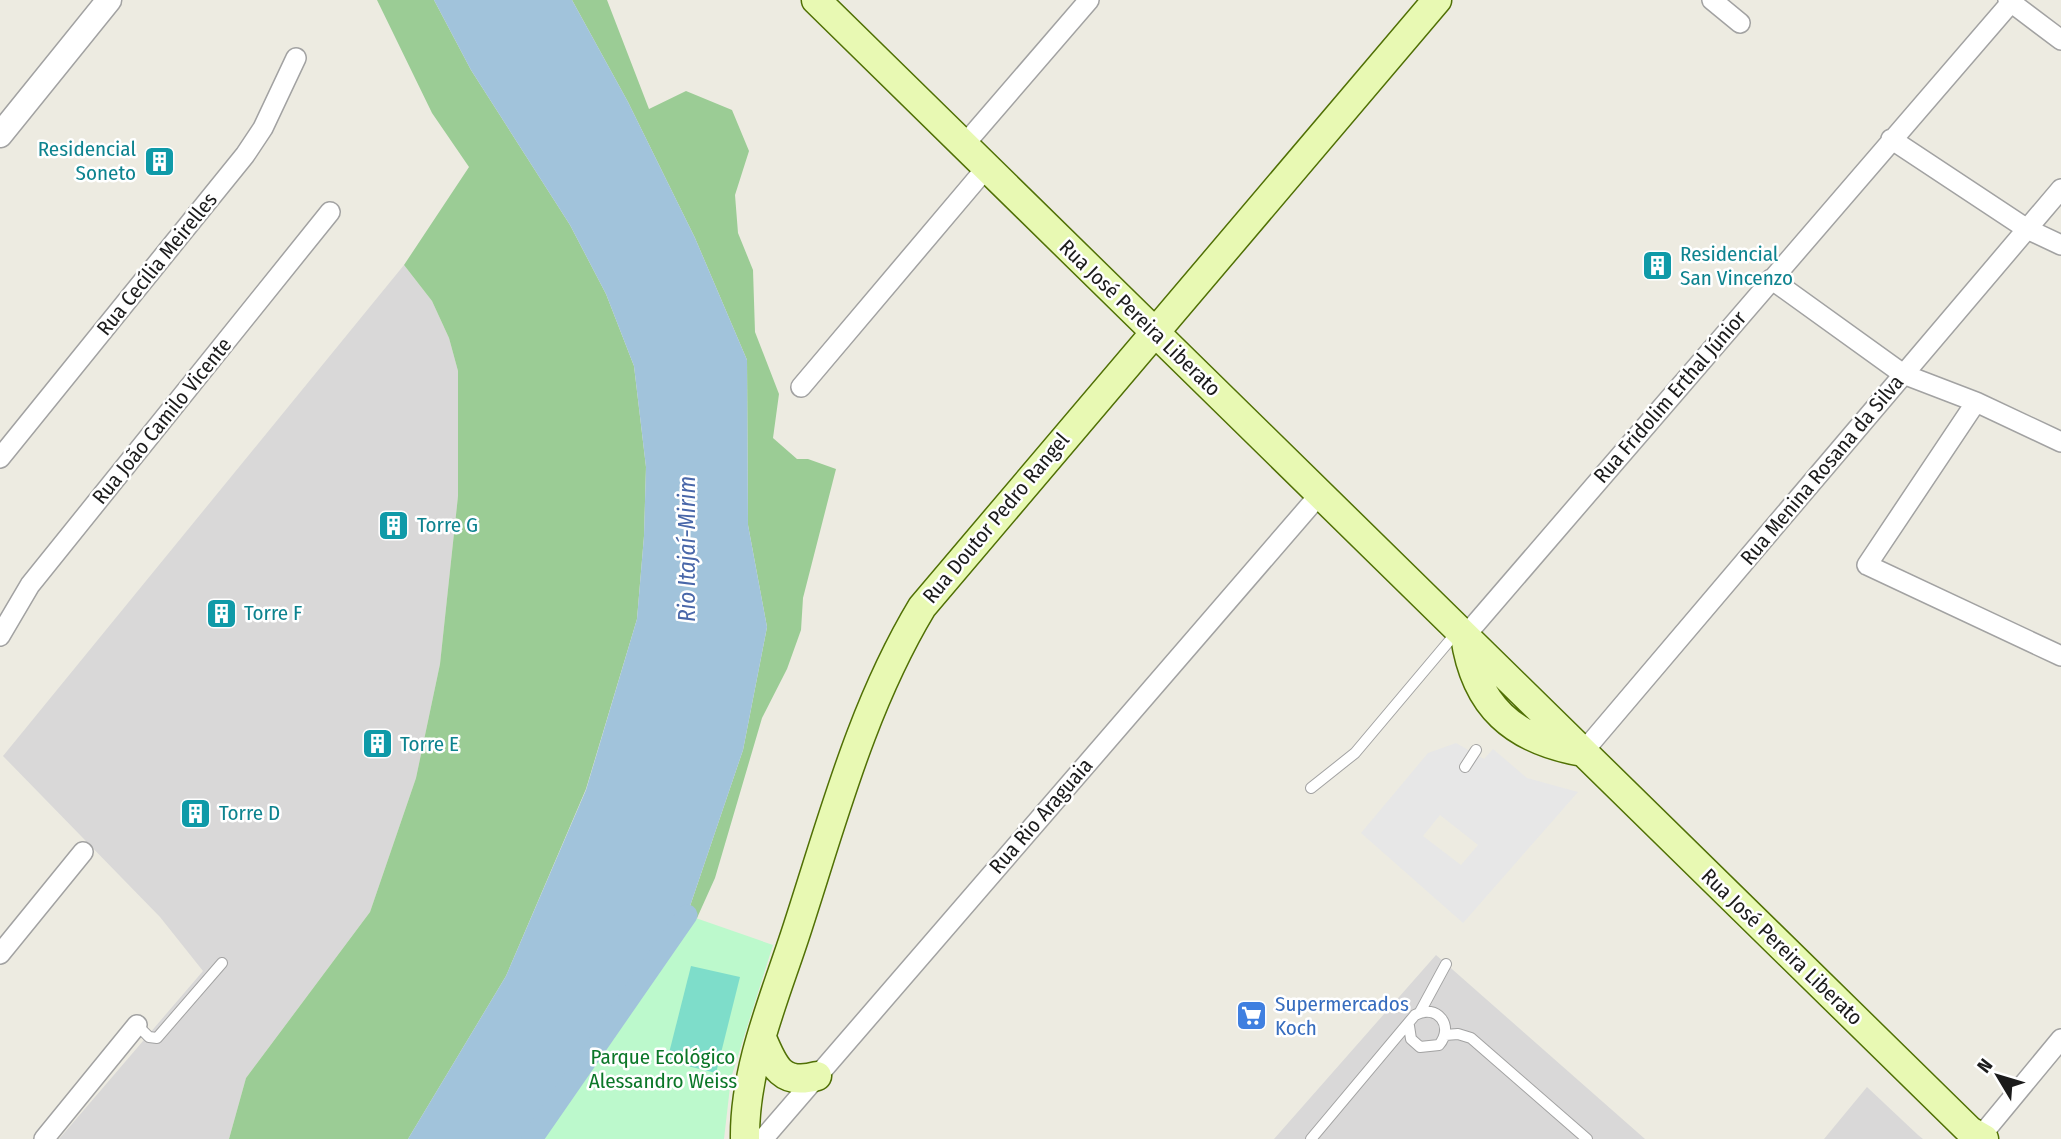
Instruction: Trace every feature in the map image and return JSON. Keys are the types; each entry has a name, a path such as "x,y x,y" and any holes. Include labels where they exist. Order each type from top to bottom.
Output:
{"main road":[{"name":"Rua José Pereira Liberato","path":"816,0 1583,752 1982,1138"},
{"name":"Rua Doutor Pedro Rangel","path":"745,1139 748,1094 762,1038 859,737 898,646 946,575 1437,0"},
{"path":"1462,633 1476,681 1504,719 1539,741 1583,752"},
{"path":"1504,719 1519,688"},
{"path":"1504,719 1548,717"},
{"path":"762,1038 773,1065 782,1072 802,1080 817,1076"}],"street":[{"path":"0,135 109,0"},
{"path":"964,145 1089,0"},
{"path":"1712,0 1740,23"},
{"path":"2011,1 2061,40"},
{"name":"Rua Fridolim Erthal Júnior","path":"1462,633 2011,1"},
{"name":"Rua Cecília Meirelles","path":"0,458 245,155 263,128 296,58"},
{"path":"1891,139 2027,229 2061,245"},
{"path":"801,387 987,167"},
{"name":"Rua Menina Rosana da Silva","path":"1583,752 2061,189"},
{"name":"Rua João Camilo Vicente","path":"2,625 30,585 330,212"},
{"path":"1771,279 1903,374 1976,402 2061,442"},
{"path":"1976,402 1867,565 2061,656"},
{"name":"Rua Rio Araguaia","path":"763,1139 1320,494"},
{"path":"0,954 83,852"},
{"path":"44,1139 138,1025"},
{"path":"1982,1138 2061,1039"}],"lane":[{"path":"1311,788 1355,754 1462,633"},
{"path":"1465,767 1476,750"},
{"path":"138,1025 149,1037 157,1038 222,963"},
{"path":"1311,1139 1420,1012 1446,964"},
{"path":"1420,1012 1432,1012 1442,1018 1445,1035"},
{"path":"1409,1026 1411,1039 1420,1047 1433,1048 1445,1035 1458,1034 1471,1038 1587,1139"}],"shaded area":[{"path":"404,265 432,301 449,338 458,371 458,496 440,664 416,778 370,912 246,1078 229,1139 59,1139 203,971 160,917 3,756"},
{"path":"1456,743 1484,759 1493,749 1527,778 1578,792 1463,923 1361,833 1428,753","holes":["1440,815 1478,845 1461,865 1423,836"]},
{"path":"1436,955 1645,1139 1274,1139"},
{"path":"691,966 740,977 716,1073 667,1061"},
{"path":"1867,1087 1918,1135 1923,1139 1824,1139"}],"green space":[{"path":"377,0 434,0 471,70 570,225 606,294 634,366 646,467 637,619 586,789 506,976 408,1139 229,1139 246,1078 370,912 416,778 440,664 458,496 458,371 449,338 432,301 404,265 469,167 432,113"},
{"path":"572,0 607,0 649,109 686,91 732,110 749,151 735,195 738,233 753,270 755,332 779,394 773,438 797,459 808,459 836,469 803,598 801,630 787,669 762,718 715,878 697,918 687,915 743,750 767,627 748,525 747,360 695,238 628,102"},
{"name":"Parque Ecológico Alessandro Weiss","path":"687,915 773,945 731,1078 724,1139 532,1139"}],"water":[{"name":"Rio Itajaí-Mirim","path":"434,0 572,0 628,102 695,238 747,360 748,525 767,627 743,750 687,915 532,1139 408,1139 506,976 586,790 637,619 646,467 634,366 606,294 570,225 471,70"}],"waterway":[{"path":"532,1139 687,915"}],"place":[{"name":"Residencial Soneto","path":"159,161"},
{"name":"Residencial San Vincenzo","path":"1657,266"},
{"name":"Torre G","path":"394,525"},
{"name":"Torre F","path":"221,613"},
{"name":"Torre E","path":"377,744"},
{"name":"Torre D","path":"196,813"},
{"name":"Supermercados Koch","path":"1252,1016"}]}
